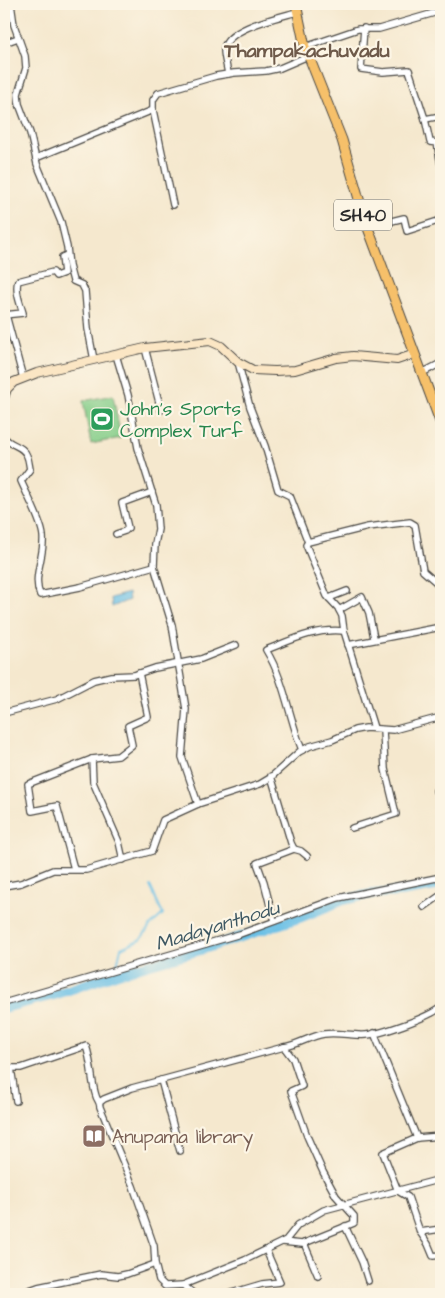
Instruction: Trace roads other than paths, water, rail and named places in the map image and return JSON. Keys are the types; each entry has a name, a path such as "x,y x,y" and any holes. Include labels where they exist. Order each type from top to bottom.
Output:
{"main road":[{"name":"SH40","path":"296,8 306,51 342,140 367,227 441,424"}],"street":[{"path":"11,4 14,25 26,56 26,68 18,94 20,104 36,158 61,222 73,281 82,285 85,291 88,329 94,360"},
{"path":"228,74 224,50 234,34 296,8"},
{"path":"173,205 153,110 153,100 158,93 228,74 266,72 280,68 306,51 348,31 364,28 379,29 441,11"},
{"path":"364,28 361,69 383,72 409,70 430,142 437,143 441,165"},
{"path":"4,43 18,38"},
{"path":"36,158 153,110"},
{"path":"425,120 441,116"},
{"path":"367,227 404,218 407,231 441,220"},
{"path":"23,378 5,315 23,313 16,284 18,281 53,272 56,276 64,273 62,257 67,255"},
{"path":"4,398 7,389 14,382 23,378 145,348 210,341 221,346 238,362 253,370 295,370 336,358 353,356 397,360 415,354"},
{"path":"145,348 161,410"},
{"path":"116,355 128,395 138,448 156,506 158,528 154,566 172,625 186,709 182,756 198,804"},
{"path":"238,362 250,408 265,446 278,490 290,496 308,542 306,545 318,577 329,598 342,616 344,631 374,728"},
{"path":"422,373 441,364"},
{"path":"4,437 8,443 22,449 27,456 30,469 21,481 43,536 38,574 40,595 80,587 154,566"},
{"path":"116,534 128,528 122,503 152,492"},
{"path":"308,542 368,527 410,522 416,525 423,571 436,583 440,591 441,607"},
{"path":"329,598 346,591"},
{"path":"339,610 362,597 369,613 374,638"},
{"path":"348,644 441,627"},
{"path":"302,750 293,728 275,664 266,650 309,633 329,629 344,631"},
{"path":"4,713 57,699 94,680 139,674 155,668 201,659 236,645"},
{"path":"74,869 57,806 32,811 28,784 92,759 118,756 132,745 128,726 148,718 139,674"},
{"path":"4,886 21,883 53,870 86,870 152,851 162,820 198,804 260,784 302,750 310,746 332,740 355,730 374,728 393,730 441,717"},
{"path":"352,828 396,814 384,769 383,730"},
{"path":"92,759 93,782 119,842 122,860"},
{"path":"271,776 294,850"},
{"path":"274,921 257,862 294,850 301,851 307,856"},
{"path":"4,1003 231,936 338,898 441,878"},
{"path":"424,907 441,895"},
{"path":"100,1102 104,1098 132,1088 291,1046 322,1034 369,1035 425,1017 441,1007"},
{"path":"374,1033 418,1138"},
{"path":"4,1068 21,1068 86,1046 90,1057 96,1096 133,1186 144,1222 154,1246 155,1264 159,1280 165,1286 183,1285 245,1260 283,1242 298,1225 324,1210 441,1180"},
{"path":"283,1242 304,1243 354,1223 354,1216 336,1196 306,1136 291,1091 302,1086 293,1059 284,1047"},
{"path":"11,1068 16,1101"},
{"path":"161,1080 180,1151"},
{"path":"441,1136 418,1138 383,1153 398,1191 408,1197 420,1232 433,1256 441,1255"},
{"path":"345,1226 362,1262 368,1281"},
{"path":"420,1232 441,1229"},
{"path":"304,1243 318,1276"},
{"path":"228,1294 262,1284 280,1282 266,1250"},
{"path":"18,1294 38,1287 101,1274 118,1276 155,1264"},
{"path":"183,1285 194,1294"}],"water":[{"path":"128,593 129,600 112,607 111,598"}],"waterway":[{"name":"Madayanthodu","path":"4,1008 54,995 118,973 197,951 299,918 343,900 371,894 401,892 441,885"},
{"path":"115,974 121,948 141,939 150,926 163,914 150,886"}],"place":[{"name":"John's Sports Complex Turf","path":"102,419"},
{"name":"Anupama library","path":"94,1136"}],"district":[{"name":"Thampakachuvadu","path":"307,50"}]}
